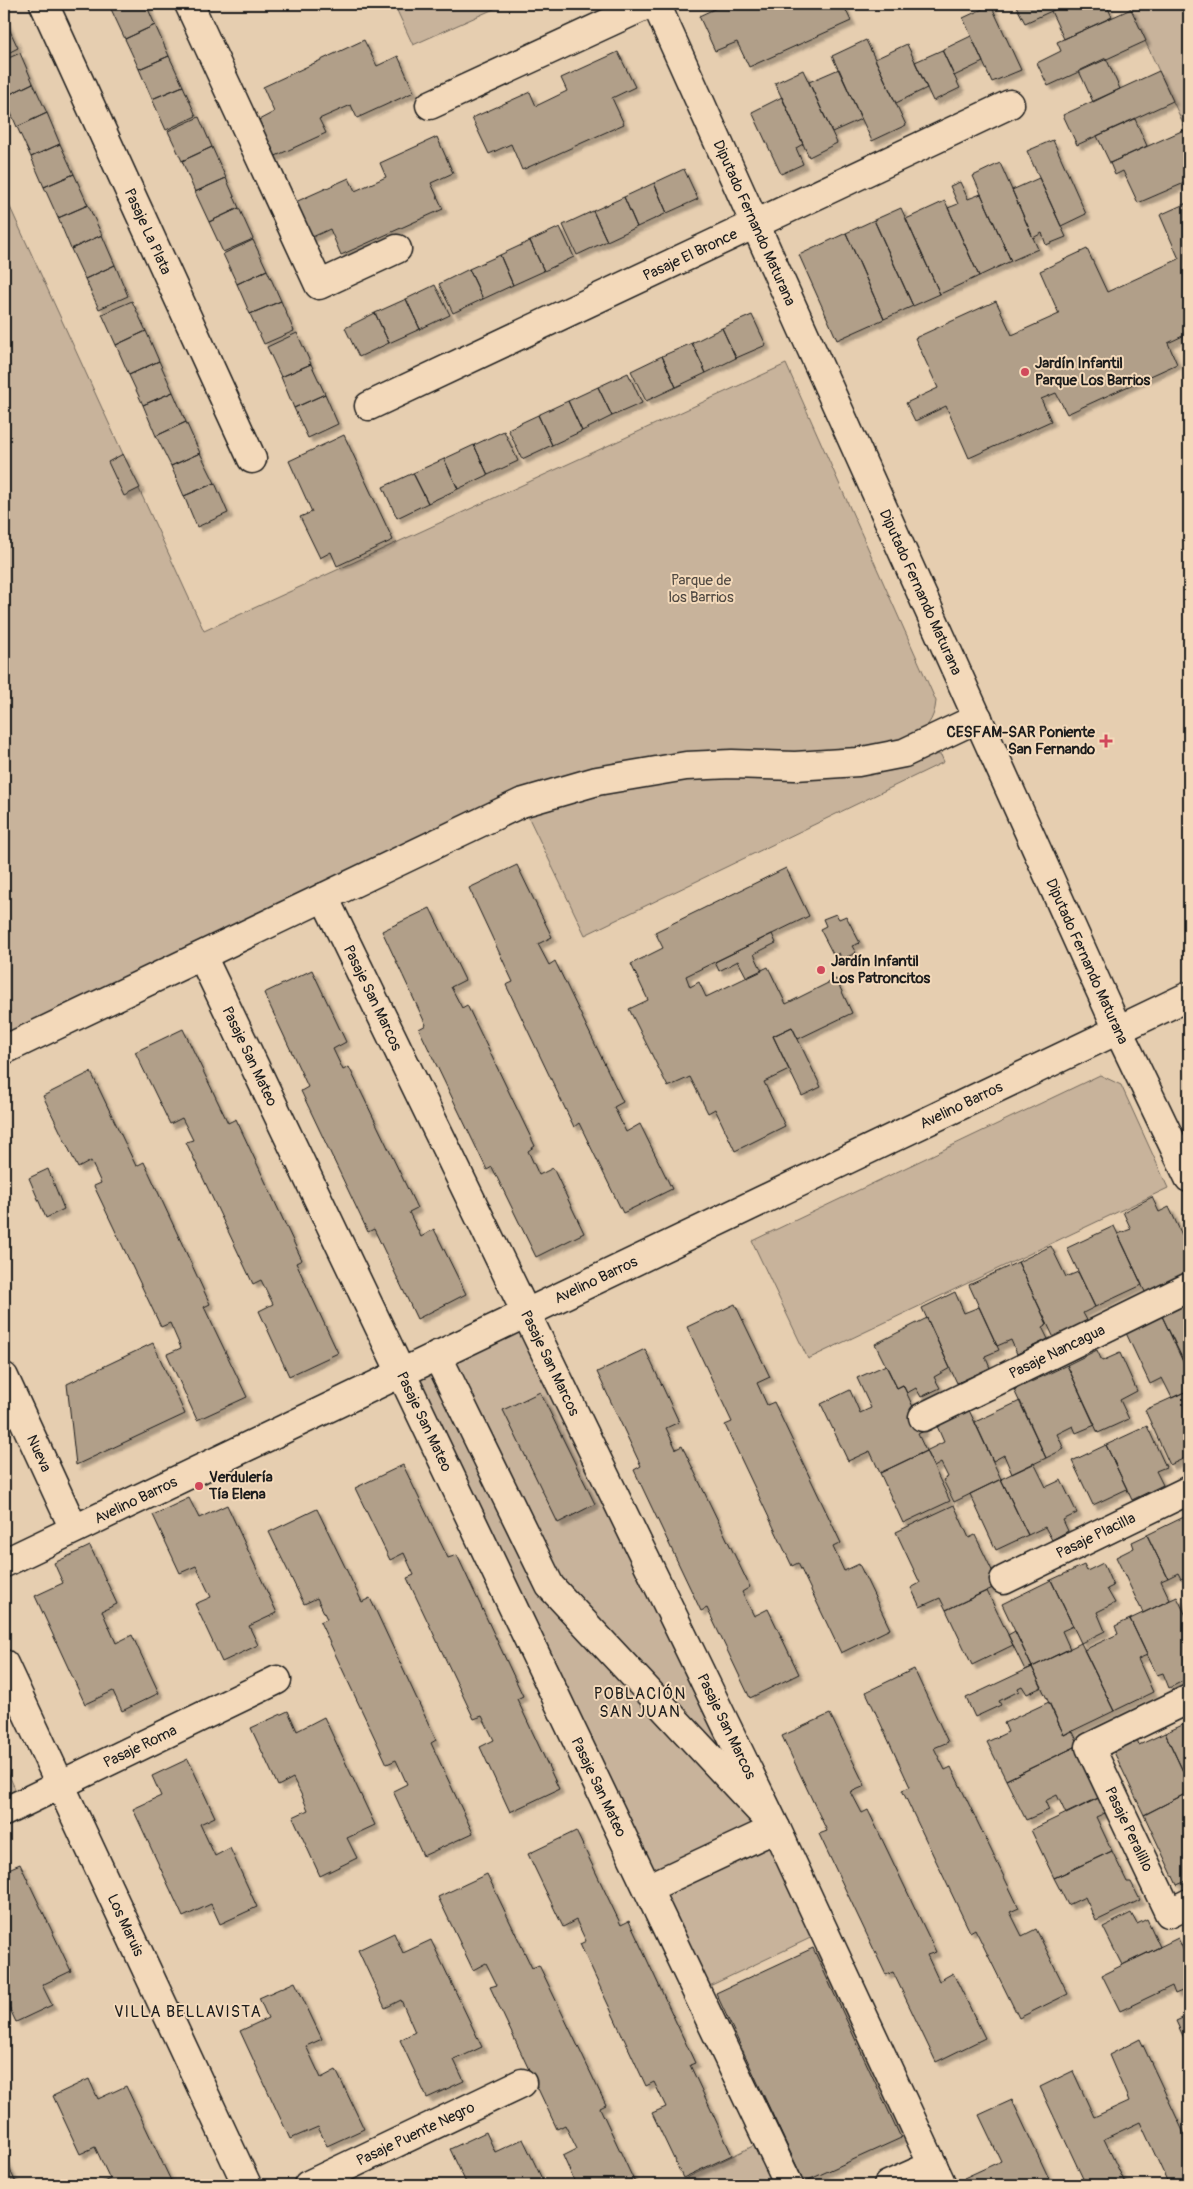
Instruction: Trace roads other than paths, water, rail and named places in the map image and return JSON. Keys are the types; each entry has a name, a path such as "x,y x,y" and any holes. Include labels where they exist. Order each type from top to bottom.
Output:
{"street":[{"name":"Pasaje La Plata","path":"44,4 252,459"},
{"path":"190,4 319,285 397,249"},
{"path":"430,105 649,4"},
{"name":"Diputado Fernando Maturana","path":"656,4 1118,1030 1189,1178"},
{"name":"Pasaje El Bronce","path":"369,406 1010,104"},
{"path":"4,1050 521,803 606,779 686,766 732,764 795,766 858,762 904,753 978,718"},
{"name":"Pasaje San Marcos","path":"324,897 776,1828 938,2175"},
{"name":"Pasaje San Mateo","path":"202,956 790,2185"},
{"name":"Avelino Barros","path":"4,1562 1189,996"},
{"name":"Pasaje Nancagua","path":"923,1417 1189,1287"},
{"path":"437,1355 550,1586 776,1828 648,1888"},
{"name":"Nueva","path":"4,1377 74,1529"},
{"name":"Pasaje Placilla","path":"1004,1580 1189,1490"},
{"name":"Los Maruis","path":"4,1664 247,2185"},
{"name":"Pasaje Roma","path":"4,1812 277,1680"},
{"name":"Pasaje Peralillo","path":"1179,1908 1090,1746 1189,1699"},
{"name":"Pasaje Puente Negro","path":"308,2185 522,2083"},
{"path":"888,2185 938,2175"}],"place":[{"name":"Jardín Infantil Parque Los Barrios","path":"1025,372"},
{"name":"CESFAM-SAR Poniente San Fernando","path":"1106,741"},
{"name":"Jardín Infantil Los Patroncitos","path":"821,970"},
{"name":"Verdulería Tía Elena","path":"199,1486"}],"district":[{"name":"POBLACIÓN SAN JUAN","path":"640,1703"},
{"name":"VILLA BELLAVISTA","path":"188,2012"}],"park label":[{"name":"Parque de los Barrios","path":"701,588"}]}
